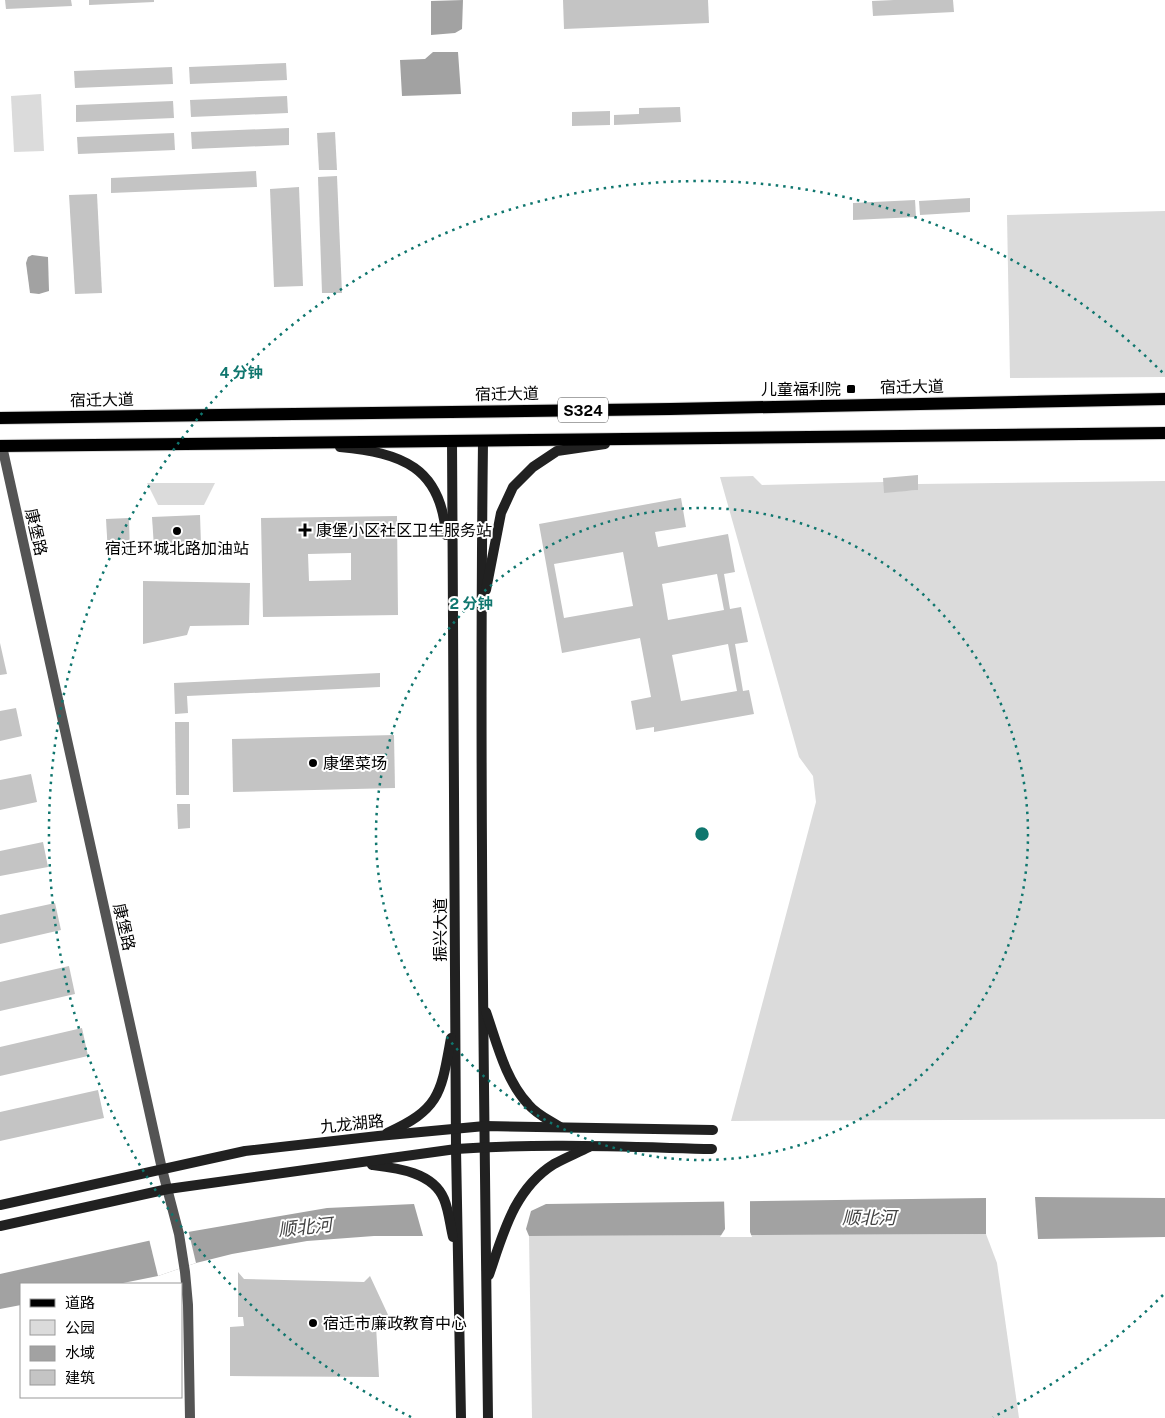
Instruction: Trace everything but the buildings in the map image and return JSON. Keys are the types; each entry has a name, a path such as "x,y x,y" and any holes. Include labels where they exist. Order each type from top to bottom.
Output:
{"main road":[{"name":"宿迁大道","path":"0,418 670,409 1165,399"},
{"name":"S324","path":"1,446 1165,433"},
{"path":"481,621 501,513 513,487 533,467 557,451 636,439"},
{"name":"振兴大道","path":"452,441 456,1149 461,1418"},
{"path":"483,442 481,621 488,1418"},
{"path":"294,443 360,449 396,457 413,466 427,477 441,503 445,521 452,614"},
{"path":"483,1004 503,1061 515,1087 528,1105 560,1127"},
{"path":"378,1136 408,1123 424,1112 436,1097 443,1081 455,1012"},
{"name":"九龙湖路","path":"0,1205 244,1151 378,1136 485,1126 713,1130"},
{"path":"486,1283 510,1215 522,1196 538,1177 554,1164 592,1146"},
{"path":"0,1226 168,1189 456,1149 592,1146 712,1149"},
{"path":"359,1163 399,1168 416,1174 432,1183 443,1196 458,1264"}],"street":[{"name":"康堡路","path":"1,446 162,1169 179,1234 188,1305 190,1418"}],"green space":[{"path":"41,94 44,151 14,152 11,96"},
{"path":"1165,211 1165,377 1010,378 1007,215"},
{"path":"753,476 762,485 884,482 885,492 918,490 918,484 1165,481 1165,1119 731,1121 816,802 813,776 799,757 720,477"},
{"path":"147,483 215,483 204,505 158,505"},
{"path":"986,1234 997,1263 1019,1418 532,1418 529,1236"}],"water":[{"path":"463,0 462,29 455,33 431,35 431,1"},
{"path":"433,52 458,52 461,94 402,96 400,60 425,59"},
{"path":"32,255 48,257 49,291 39,294 30,293 26,263 28,257"},
{"path":"1035,1197 1165,1198 1165,1237 1038,1239"},
{"name":"顺北河","path":"986,1198 986,1234 529,1236 526,1229 531,1211 546,1204"},
{"name":"顺北河","path":"414,1204 423,1236 374,1236 307,1241 232,1254 196,1263 158,1276 123,1283 20,1283 20,1305 0,1309 0,1274 188,1232 327,1208"}],"pier":[{"path":"724,1199 750,1199 750,1232 752,1237 720,1237 725,1229"},
{"path":"188,1229 196,1263 158,1276 149,1239"}],"place":[{"name":"儿童福利院","path":"851,389"},
{"name":"康堡小区社区卫生服务站","path":"305,530"},
{"name":"宿迁环城北路加油站","path":"177,531"},
{"name":"康堡菜场","path":"313,763"},
{"name":"宿迁市廉政教育中心","path":"313,1323"}]}
